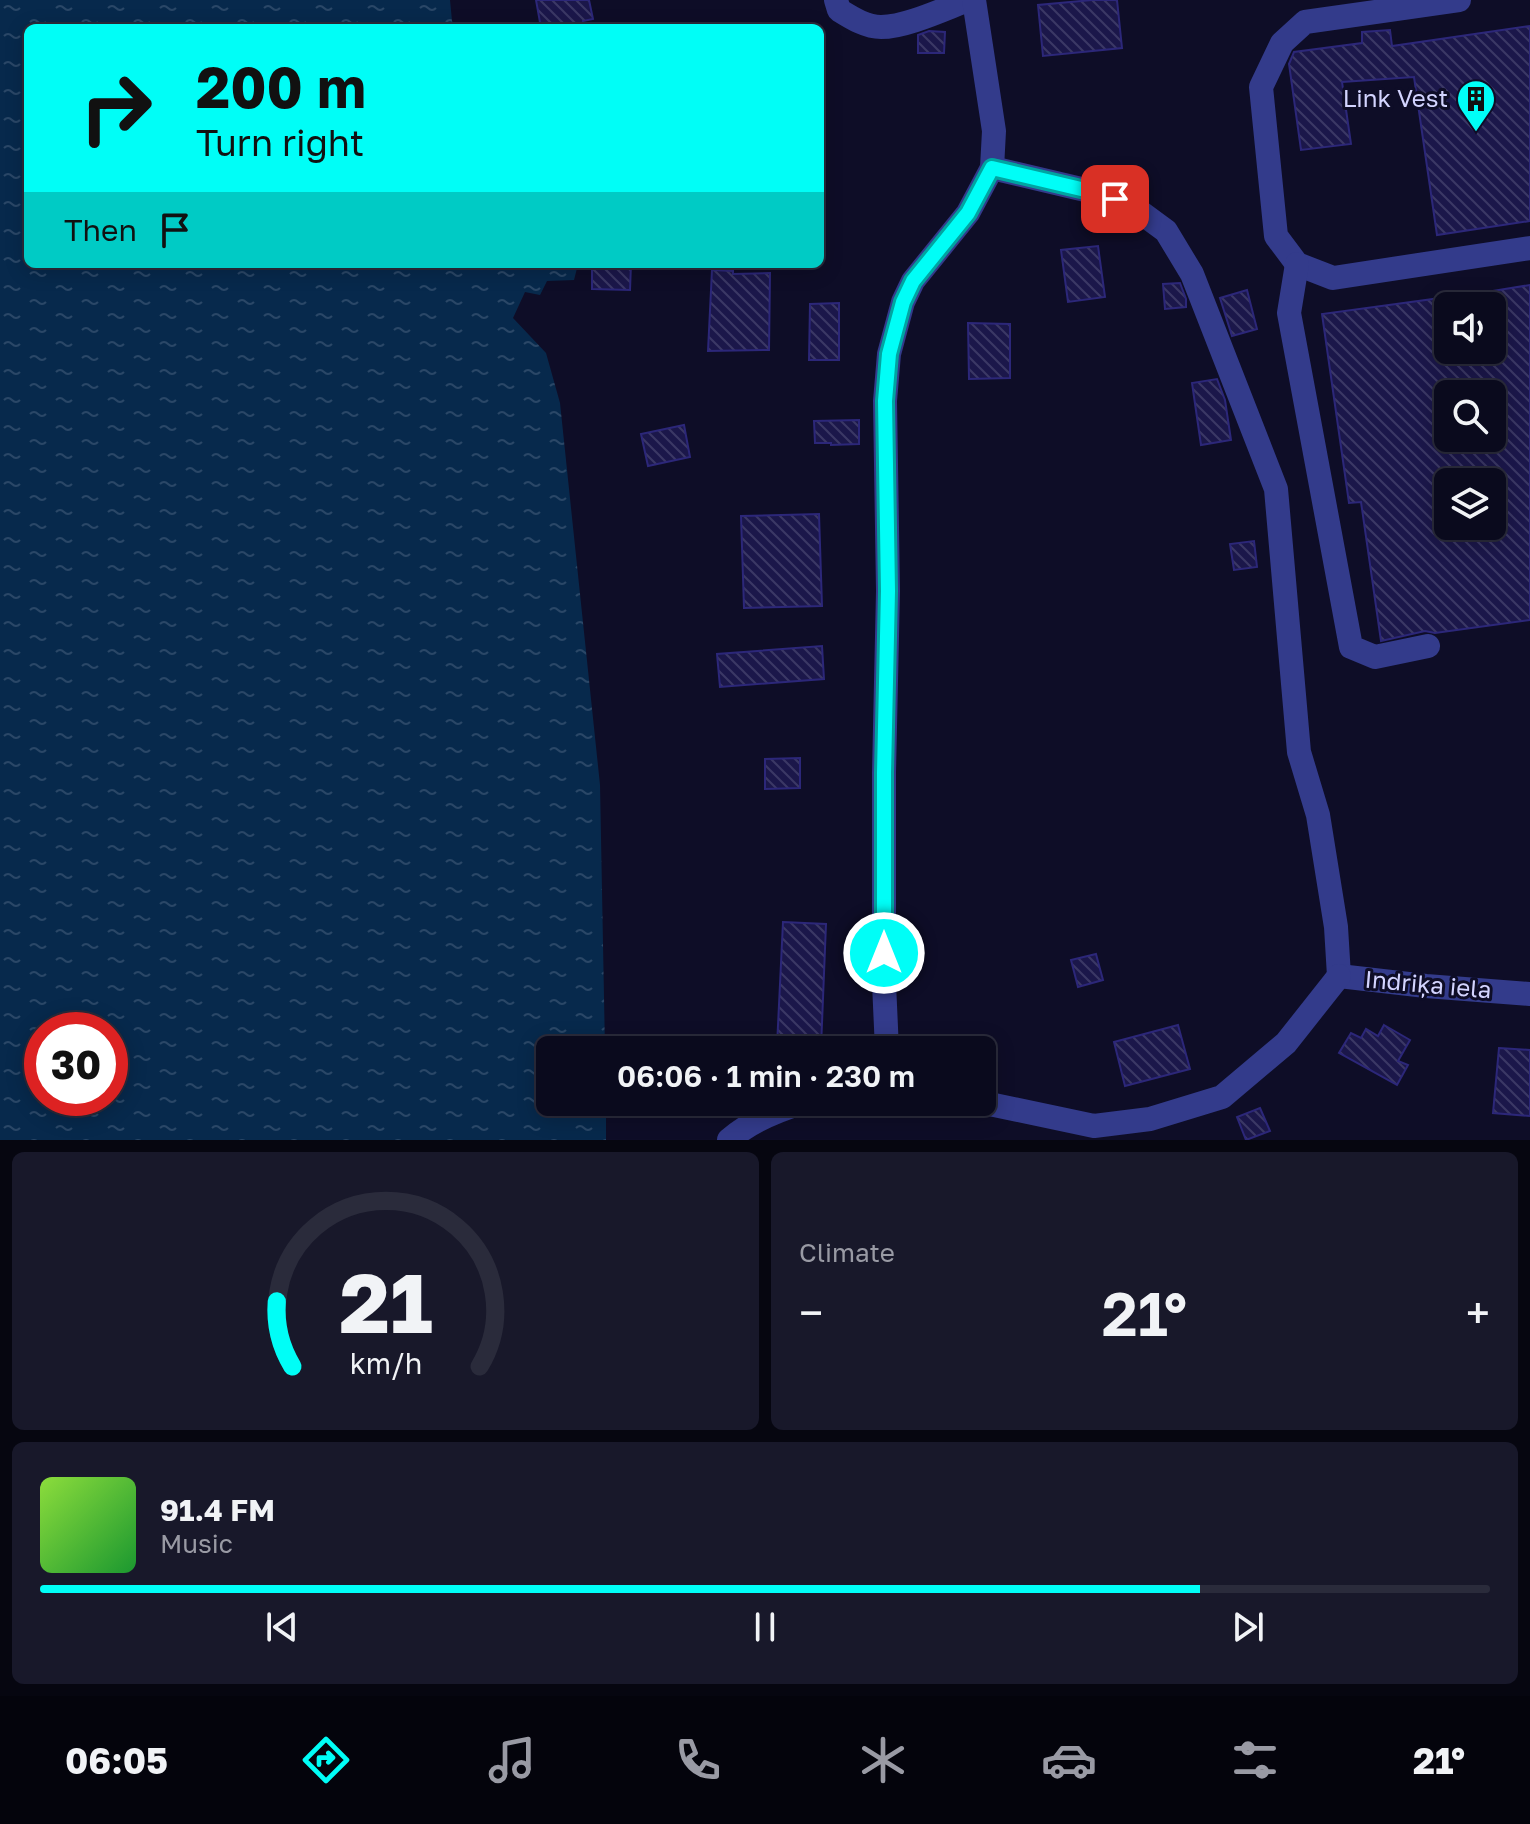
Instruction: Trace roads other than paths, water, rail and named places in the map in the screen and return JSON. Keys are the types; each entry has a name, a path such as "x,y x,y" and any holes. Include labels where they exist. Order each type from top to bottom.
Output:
{"street":[{"path":"836,0 839,10 858,22 880,27 929,15 971,0 994,131 992,168 968,213 913,281 903,302 889,354 885,401 888,591 884,773 886,1036"},
{"path":"1459,0 1305,22 1282,43 1261,87 1276,236 1297,264 1333,278 1530,248"},
{"path":"992,168 1098,193 1132,206 1166,231 1192,274 1276,489 1299,752 1318,815 1336,927 1339,976"},
{"path":"1297,264 1289,313 1351,647 1375,657 1428,646"},
{"name":"Indriķa iela","path":"996,1106 1095,1133 1222,1097 1286,1043 1339,976 1530,994"},
{"path":"729,1140 741,1129 767,1116"}],"water":[{"path":"0,0 450,0 453,24 24,24 24,268 577,268 574,280 547,281 540,295 525,292 513,318 546,353 560,403 600,785 605,1036 536,1036 536,1116 606,1116 606,1140 0,1140"}],"place":[{"name":"Link Vest","path":"1476,133"}]}
